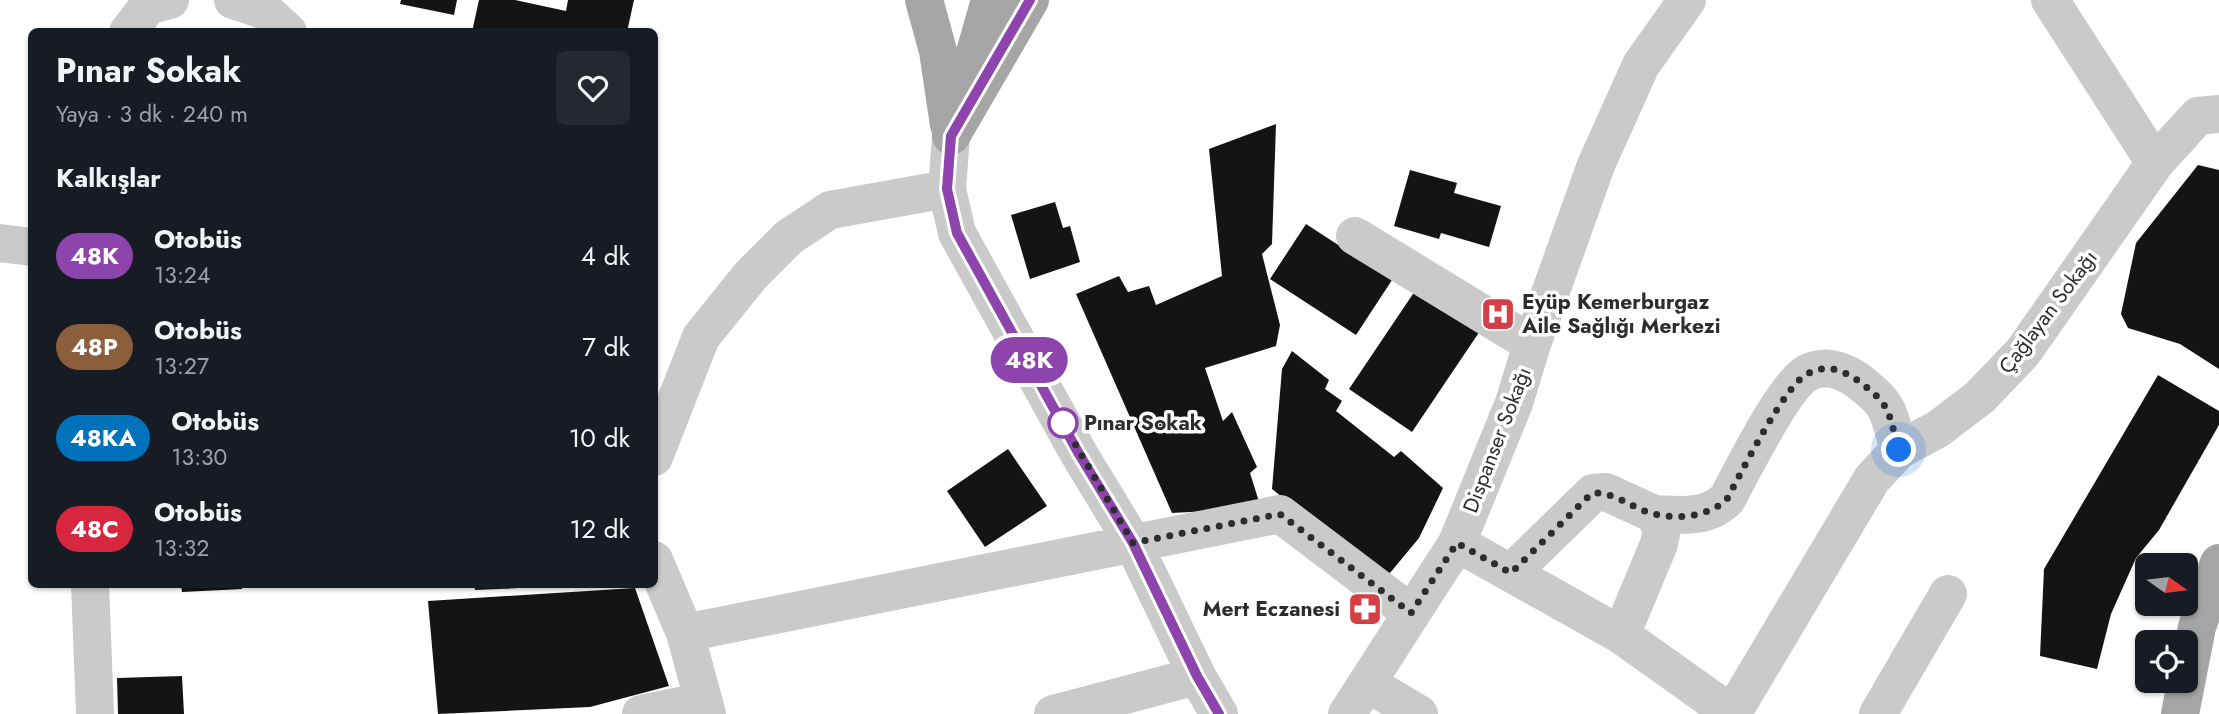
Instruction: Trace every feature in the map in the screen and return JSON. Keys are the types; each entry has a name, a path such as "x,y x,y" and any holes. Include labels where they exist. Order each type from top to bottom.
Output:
{"main road":[{"path":"924,0 938,51 951,136"},
{"path":"951,136 990,0"},
{"path":"951,136 1030,0"},
{"path":"2180,714 2208,627 2219,563"}],"street":[{"path":"131,28 148,6 170,0"},
{"path":"233,0 264,10 284,28"},
{"name":"Dispanser Sokağı","path":"1357,698 1457,543 1514,403 1532,344 1601,153 1641,65 1687,0"},
{"path":"2050,0 2155,163"},
{"name":"Çağlayan Sokağı","path":"1732,714 1871,479 1899,450 1938,429 1980,397 2023,352 2155,163 2198,116 2219,114"},
{"path":"951,136 947,189 957,233 1079,454 1133,543 1197,676 1219,714"},
{"path":"658,447 701,337 751,275 789,237 831,210 947,189"},
{"path":"1355,236 1532,344"},
{"path":"0,243 28,246"},
{"path":"1511,573 1592,493 1606,492 1654,514 1695,515 1716,510 1727,499 1781,404 1805,374 1828,367 1848,373 1885,401 1899,450"},
{"path":"685,634 1280,514 1411,613"},
{"path":"1621,635 1659,544 1662,529 1654,514"},
{"path":"1457,543 1621,635 1732,714"},
{"path":"641,714 705,708 685,634 658,570"},
{"path":"89,588 95,714"},
{"path":"1878,714 1948,594"},
{"path":"1052,714 1197,676"},
{"path":"1357,698 1419,714"}],"building":[{"path":"401,0 457,0 454,15 400,4"},
{"path":"479,0 515,0 566,11 568,0 634,0 628,28 473,28"},
{"path":"1276,124 1272,244 1262,254 1280,325 1276,346 1205,368 1223,421 1232,412 1257,467 1250,473 1261,508 1172,513 1076,294 1119,276 1128,292 1149,286 1156,305 1222,276 1209,149"},
{"path":"2198,165 2219,170 2219,369 2180,344 2128,328 2121,314 2136,243"},
{"path":"1410,170 1457,183 1454,193 1501,206 1489,247 1441,233 1439,239 1394,226"},
{"path":"1055,202 1063,228 1070,226 1080,262 1030,279 1011,215"},
{"path":"1306,224 1392,280 1356,335 1270,279"},
{"path":"1421,282 1484,325 1412,432 1349,389"},
{"path":"1292,351 1329,380 1325,389 1342,401 1336,411 1394,457 1401,451 1443,488 1419,538 1385,579 1272,489 1282,369"},
{"path":"2158,375 2219,411 2219,425 2159,530 2140,553 2135,553 2135,560 2111,614 2097,669 2040,656 2044,569"},
{"path":"1008,449 1047,506 985,547 947,491"},
{"path":"182,588 242,588 242,589 182,592"},
{"path":"475,588 519,588 475,590"},
{"path":"635,588 669,686 590,707 438,714 428,601"},
{"path":"182,676 184,714 118,714 117,678"}],"bus line":[{"name":"48K","path":"1030,0 951,136 947,189 957,233 1045,388 1079,454 1133,543 1197,676 1219,714"}],"place":[{"name":"Eyüp Kemerburgaz Aile Sağlığı Merkezi","path":"1498,314"},
{"name":"Pınar Sokak","path":"1063,423"},
{"name":"Mert Eczanesi","path":"1365,609"}],"route":[{"path":"1063,423 1133,543 1280,514 1411,613 1457,543 1511,573 1592,493 1606,492 1654,514 1695,515 1716,510 1727,499 1781,404 1805,374 1828,367 1848,373 1885,401 1899,450"}]}
